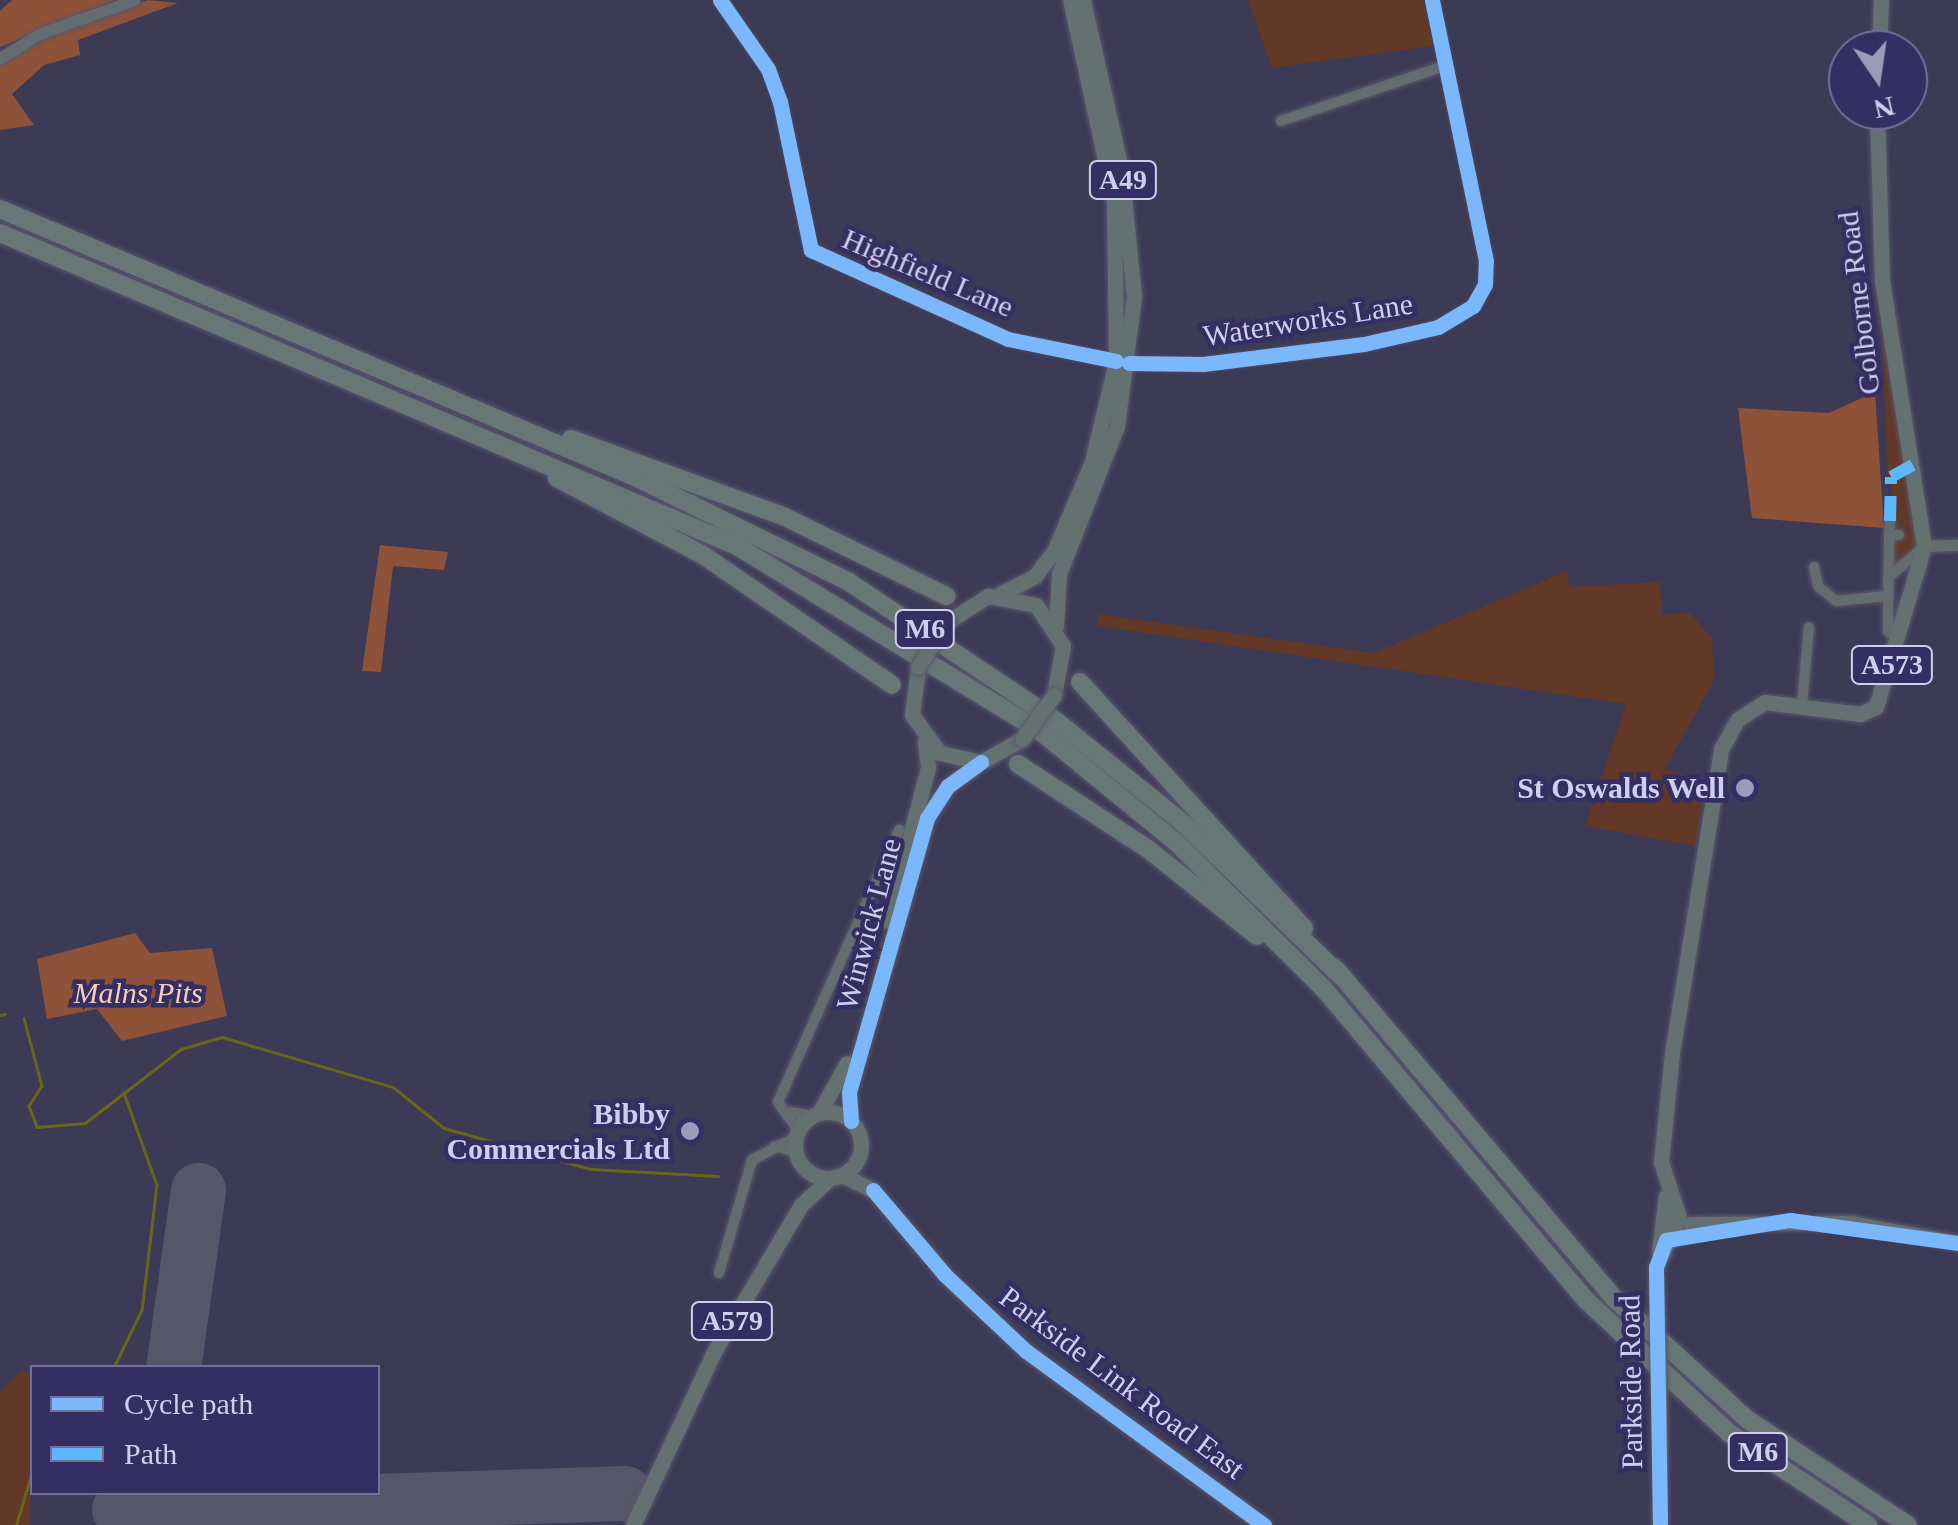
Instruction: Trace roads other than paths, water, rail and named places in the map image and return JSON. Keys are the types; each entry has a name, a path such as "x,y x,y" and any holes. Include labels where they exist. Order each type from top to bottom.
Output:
{"highway":[{"name":"M6","path":"0,209 734,522 956,648 1184,824 1340,976 1616,1300 1748,1420 1908,1525"},
{"name":"M6","path":"0,234 515,450 806,581 1040,731 1178,843 1324,990 1587,1301 1729,1433 1868,1525"},
{"path":"436,397 718,490 946,596"},
{"path":"515,450 703,555 892,685"},
{"path":"1080,682 1233,844 1340,976"},
{"path":"1018,764 1148,849 1324,990"}],"main road":[{"name":"A49","path":"1070,0 1114,201 1123,362"},
{"name":"A49","path":"1056,626 1054,589 1123,362 1131,231 1083,0"},
{"path":"1880,30 1881,0"},
{"name":"Golborne Road","path":"1667,1194 1661,1150 1682,964 1715,769 1730,729 1765,702 1872,710 1900,641 1924,546 1882,281 1878,130"},
{"name":"A49","path":"1000,594 1042,568 1076,521"},
{"path":"946,596 974,600 1000,594 1028,600 1056,626 1080,682"},
{"path":"912,716 918,668 948,622 974,600"},
{"path":"988,761 1022,739 1054,695 1063,646"},
{"path":"892,685 925,740 950,758 1018,764"},
{"name":"Winwick Lane","path":"798,1146 816,1114 837,1091 872,983 926,779 925,740"},
{"name":"Winwick Lane","path":"851,1121 848,1092 927,818 948,786 988,761"},
{"path":"816,1114 851,1121"},
{"name":"Parkside Link Road East","path":"851,1121 873,1190 945,1274 1026,1351 1264,1525"},
{"name":"Parkside Link Road East","path":"798,1146 836,1176 873,1190"},
{"name":"A579","path":"798,1146 800,1205"},
{"path":"836,1176 860,1150"},
{"name":"A579","path":"633,1525 715,1350 800,1205 836,1176"},
{"path":"1663,1248 1667,1194"},
{"name":"A573","path":"1667,1194 1691,1224"},
{"path":"1663,1248 1691,1224 1851,1223 1958,1243"},
{"name":"Parkside Road","path":"1660,1525 1657,1316 1663,1248 1691,1224"}],"street":[{"path":"0,58 42,33 134,0"},
{"name":"Highfield Lane","path":"720,0 768,68 780,102 811,250 1008,338 1123,362"},
{"name":"Waterworks Lane","path":"1123,362 1203,364 1364,344 1428,330 1467,311 1482,292 1486,261 1432,0"},
{"path":"1281,121 1444,66"},
{"path":"1890,521 1894,535 1888,578 1888,631 1900,641"},
{"path":"1888,578 1924,546 1958,545"},
{"path":"1810,570 1824,594 1842,603 1887,596"},
{"path":"1802,704 1809,627"},
{"name":"Winwick Lane","path":"789,1112 778,1102 899,830"},
{"path":"719,1273 746,1174 757,1153 774,1146 798,1146 789,1112 816,1114"}],"waterway":[{"path":"0,1015 5,1014"},
{"path":"24,1018 42,1086 29,1106 37,1127 85,1123 124,1093 157,1185 142,1310 115,1365"},
{"path":"124,1093 181,1049 222,1037 393,1087 444,1128 591,1169 718,1176"},
{"path":"16,1525 30,1479"}],"place":[{"name":"St Oswalds Well","path":"1745,788"},
{"name":"Bibby Commercials Ltd","path":"690,1131"}],"park label":[{"name":"Malns Pits","path":"138,993"}]}
